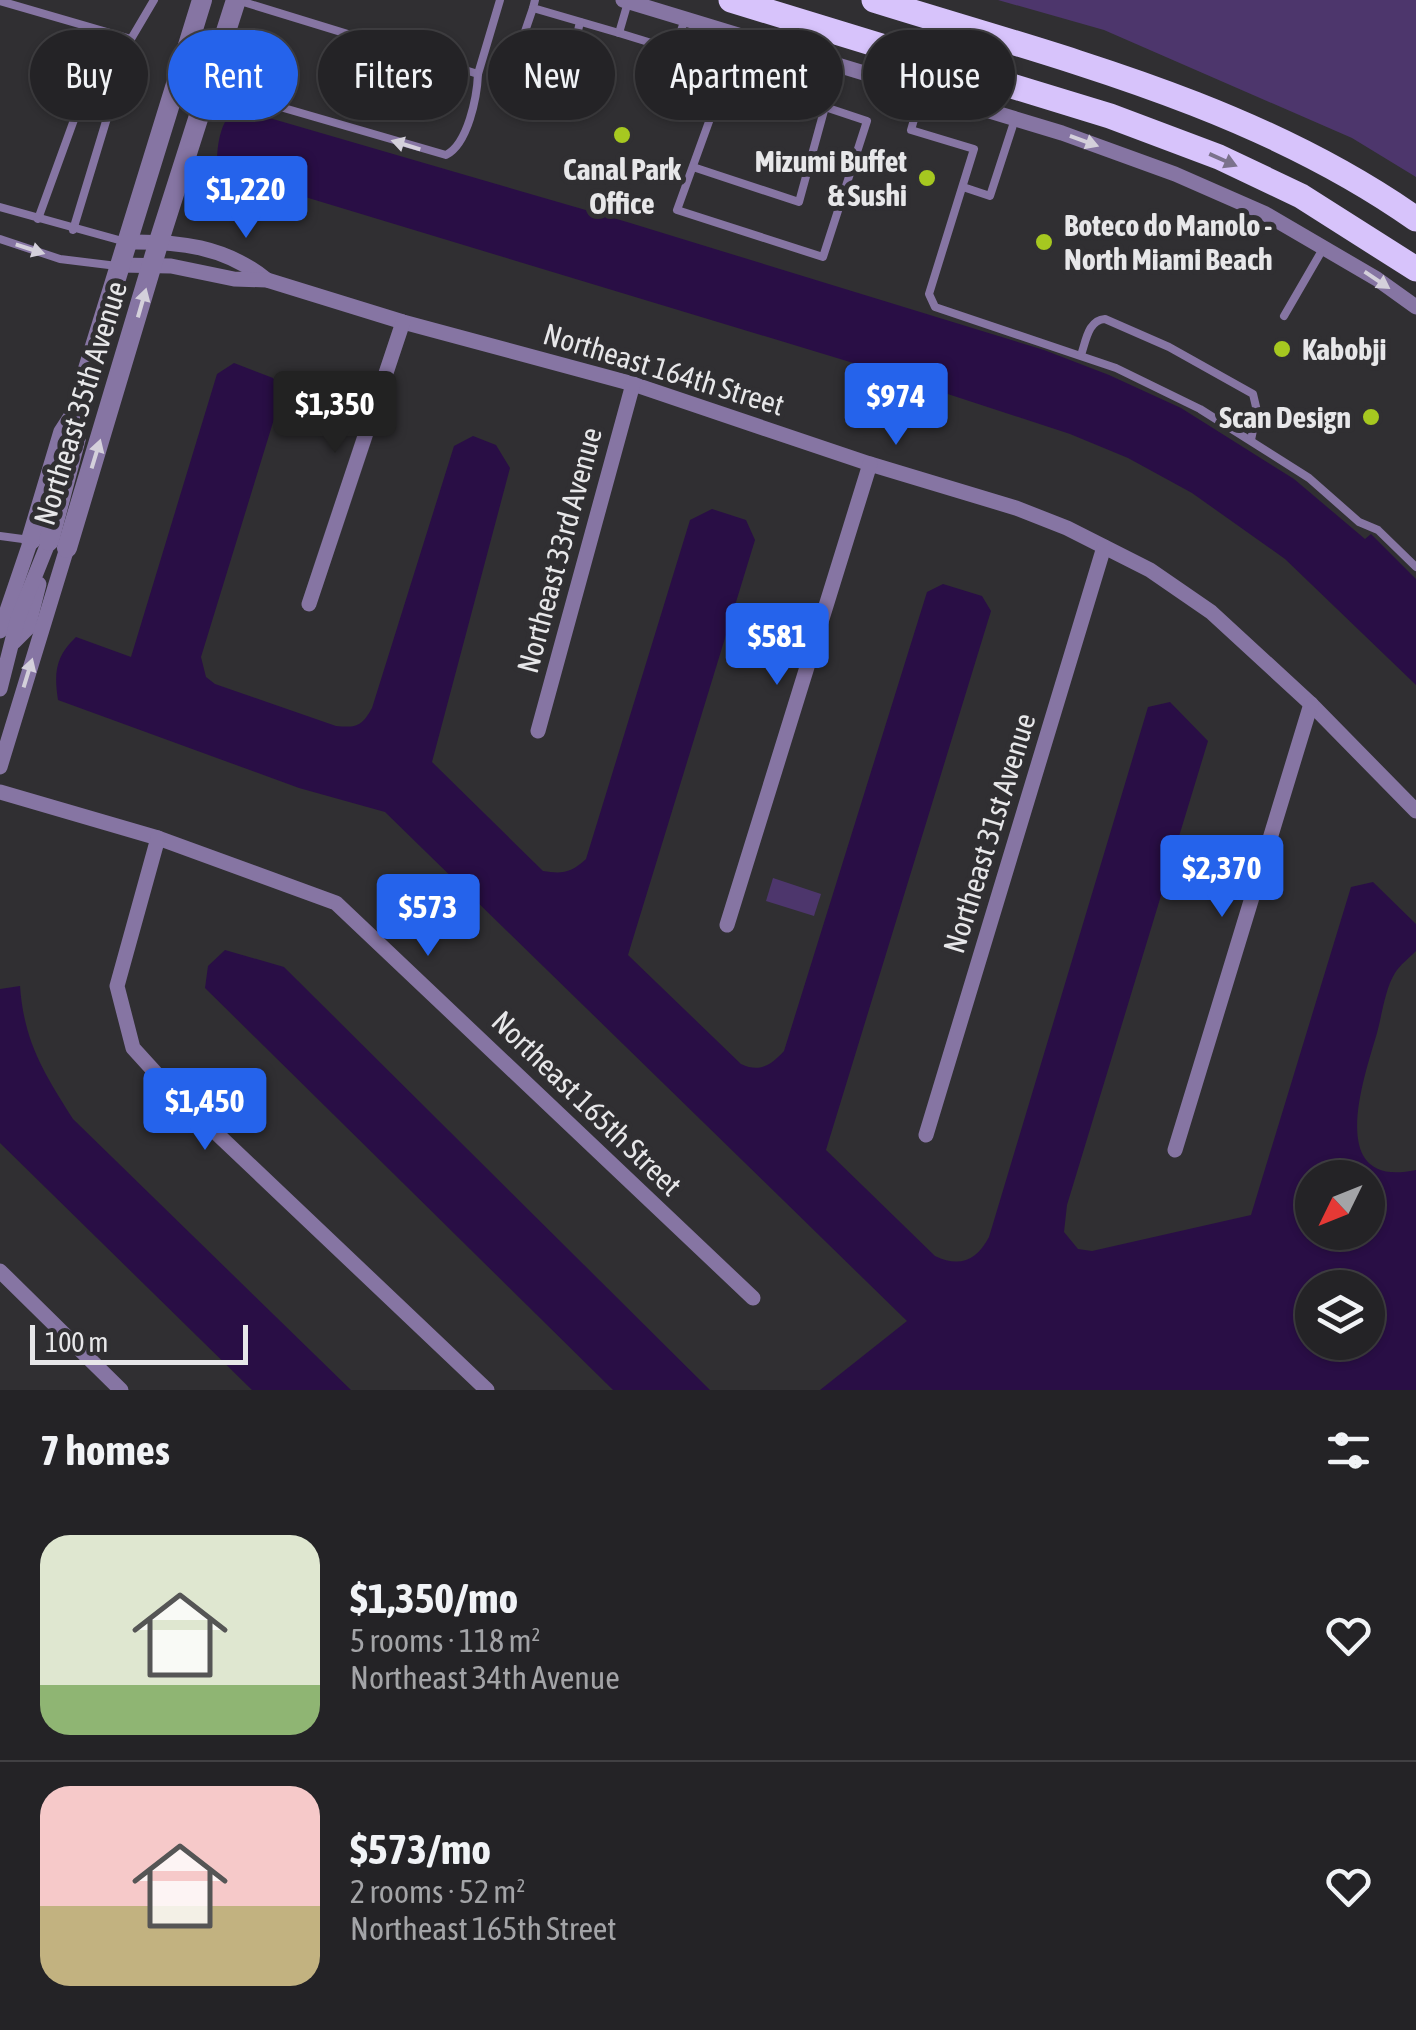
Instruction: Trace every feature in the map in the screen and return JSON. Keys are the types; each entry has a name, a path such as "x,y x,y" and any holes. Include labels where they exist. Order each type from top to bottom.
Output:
{"main road":[{"path":"732,0 1092,110 1219,157 1300,196 1416,269"},
{"path":"874,0 1151,86 1328,164 1416,219"}],"street":[{"name":"Northeast 35th Avenue","path":"0,767 49,543 63,433 76,413 202,0"},
{"name":"Northeast 35th Avenue","path":"227,30 236,0"},
{"path":"631,1 719,30"},
{"path":"1015,119 1176,174 1264,213 1416,307"},
{"name":"Northeast 35th Avenue","path":"0,688 14,642 28,628 49,543 152,265 199,120"},
{"name":"Northeast 164th Street","path":"126,242 179,241 251,267 267,280"},
{"name":"Northeast 164th Street","path":"120,266 171,266 234,279 267,280 403,322 633,384 870,464 1016,508 1150,570 1211,612 1311,704 1416,811"},
{"path":"309,604 403,322"},
{"name":"Northeast 33rd Avenue","path":"538,731 633,384"},
{"path":"728,925 870,464"},
{"name":"Northeast 35th Avenue","path":"0,631 49,543"},
{"name":"Northeast 31st Avenue","path":"926,1135 1104,547"},
{"path":"1175,1150 1311,704"},
{"name":"Northeast 165th Street","path":"0,792 158,838 336,903 752,1298"},
{"path":"158,838 118,986 133,1048 173,1092 487,1390"},
{"path":"0,1271 121,1390"}],"lane":[{"path":"136,30 154,0"},
{"path":"236,0 478,74"},
{"path":"298,112 446,155 459,145 500,0"},
{"path":"0,1 21,3 103,30"},
{"path":"618,33 631,1"},
{"path":"525,30 534,4 671,50 685,20"},
{"path":"578,30 580,22"},
{"path":"709,120 677,210 823,257 867,121 843,113"},
{"path":"38,219 74,120"},
{"path":"73,230 106,120"},
{"path":"692,167 799,202 821,120"},
{"path":"914,120 911,130 974,149 929,294 935,307 1081,355 1152,384 1309,478 1360,522 1378,530 1416,567"},
{"path":"963,187 990,196 1015,120"},
{"path":"0,207 126,242"},
{"path":"0,240 60,259 120,266"},
{"path":"1284,316 1324,247"},
{"path":"1081,355 1092,324 1098,320 1169,346 1253,394 1258,411 1251,440"},
{"path":"0,536 49,543"}],"shaded area":[{"path":"998,0 1416,0 1416,177 1352,138 1104,30"},
{"path":"227,120 276,120 627,222 1044,350 1181,408 1294,479 1365,539 1371,534 1416,579 1416,685 1285,559 1192,493 1128,458 1070,434 850,362 229,174 217,165"},
{"path":"234,363 273,378 282,393 201,657 206,677 215,684 336,726 358,724 372,708 454,446 473,436 496,445 510,468 432,762 543,871 566,871 586,859 690,520 712,509 746,520 755,540 628,955 741,1064 754,1068 765,1066 784,1051 927,592 943,584 982,596 991,611 826,1150 935,1256 952,1261 967,1260 989,1237 1148,707 1170,702 1208,741 1067,1205 1064,1232 1078,1249 1092,1251 1251,1215 1351,887 1373,882 1416,924 1416,951 1395,973 1386,994 1359,1101 1357,1126 1360,1147 1367,1160 1295,1160 1295,1250 1385,1250 1385,1171 1416,1170 1416,1390 820,1390 907,1321 385,812 299,788 58,700 58,666 76,637 131,657 217,374"},
{"path":"773,878 821,894 814,916 766,901"},
{"path":"225,950 284,967 710,1390 613,1390 205,988 208,966"},
{"path":"20,986 26,1024 37,1056 73,1119 351,1390 252,1390 0,1143 0,989"}],"place":[{"name":"Canal Park Office","path":"622,135"},
{"name":"Mizumi Buffet & Sushi","path":"927,178"},
{"name":"Boteco do Manolo - North Miami Beach","path":"1044,242"},
{"name":"Kabobji","path":"1282,349"},
{"name":"Scan Design","path":"1371,417"}]}
